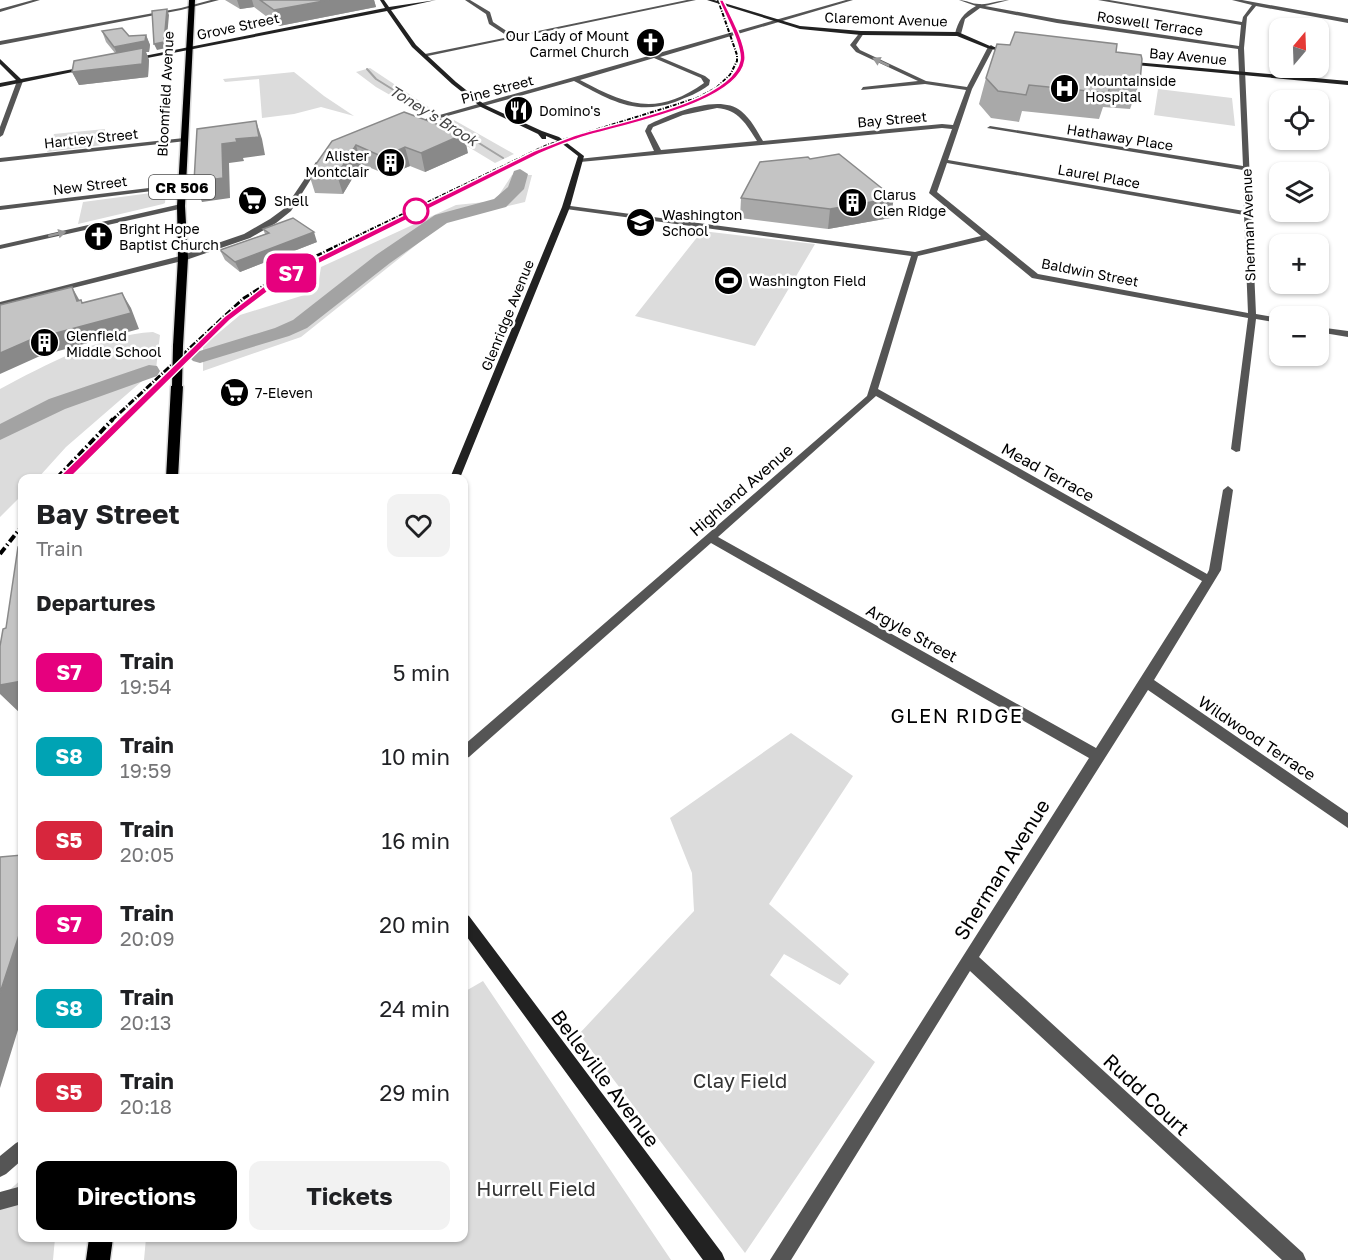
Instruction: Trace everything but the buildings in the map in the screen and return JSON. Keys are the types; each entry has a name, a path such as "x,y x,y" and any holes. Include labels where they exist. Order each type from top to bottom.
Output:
{"main road":[{"name":"Bloomfield Avenue","path":"172,474 183,258 181,206 191,3"},
{"path":"98,1260 100,1242"}],"street":[{"path":"0,11 38,0"},
{"path":"0,43 191,3 217,0"},
{"path":"382,0 408,39 483,106 540,133 542,137 580,160"},
{"name":"Grove Street","path":"124,61 434,0"},
{"path":"467,0 488,13 491,24 514,38"},
{"path":"425,56 694,0"},
{"name":"Claremont Avenue","path":"709,0 730,4 778,21 807,28 861,33 958,34"},
{"name":"Pine Street","path":"403,126 576,80 851,0"},
{"name":"Roswell Terrace","path":"961,0 985,8 1057,21 1241,48"},
{"path":"967,16 967,13 978,6 1005,0"},
{"path":"1005,0 967,16 958,24 958,34 991,47 1020,52"},
{"path":"1100,0 1242,24 1255,4"},
{"path":"1234,0 1348,21"},
{"name":"Sherman Avenue","path":"1236,449 1252,316 1241,48 1242,24"},
{"path":"861,33 853,45 855,49 925,82 969,90"},
{"path":"944,161 969,90 991,47"},
{"path":"576,80 633,106 647,108 676,100 706,84 707,80 703,76 656,57"},
{"path":"0,61 20,81"},
{"name":"Bay Avenue","path":"1119,62 1348,83"},
{"path":"0,85 101,65"},
{"path":"0,135 20,81"},
{"path":"863,89 925,82"},
{"path":"659,154 648,131 650,126 708,106 722,106 740,113 762,144"},
{"name":"Bay Street","path":"580,160 942,126 956,127"},
{"name":"Hathaway Place","path":"990,128 1246,169"},
{"name":"Hartley Street","path":"0,160 184,140"},
{"path":"0,304 183,258 239,239 273,221 288,209 322,159"},
{"name":"Glenridge Avenue","path":"457,474 566,207 580,160"},
{"name":"Baldwin Street","path":"944,161 933,194 1035,276 1269,319"},
{"name":"Laurel Place","path":"944,161 1249,214"},
{"name":"New Street","path":"0,208 182,186"},
{"path":"0,247 181,206"},
{"path":"566,207 915,254 987,237"},
{"name":"Highland Avenue","path":"468,750 871,397 915,254"},
{"path":"1329,330 1348,334"},
{"name":"Mead Terrace","path":"873,390 1209,580"},
{"name":"Sherman Avenue","path":"780,1260 1215,570 1228,490"},
{"name":"Argyle Street","path":"710,538 1098,756"},
{"name":"Wildwood Terrace","path":"1146,682 1348,821"},
{"name":"Belleville Avenue","path":"468,926 716,1260"},
{"name":"Rudd Court","path":"969,959 1296,1260"},
{"path":"0,1168 18,1152"},
{"path":"0,1202 18,1196"}],"green space":[{"path":"370,68 436,112 425,115 376,87 356,72"},
{"path":"294,72 354,116 321,107 294,114 262,118 259,79 225,82 223,79"},
{"path":"1158,89 1232,98 1235,126 1154,115"},
{"path":"454,120 514,154 495,163 442,131 438,123"},
{"path":"105,129 103,145 47,152 54,134"},
{"path":"512,175 532,175 525,202 446,221 301,337 203,371 203,346 240,315 317,291 321,267 456,205 495,201"},
{"path":"166,191 163,204 78,224 83,202"},
{"name":"Washington Field","path":"702,231 815,244 755,346 635,316"},
{"path":"153,332 160,335 156,369 66,447 42,474 18,474 18,499 0,517 0,389 54,361 94,345 133,334"},
{"name":"Clay Field","path":"791,733 853,776 769,904 849,974 840,985 784,954 770,975 875,1062 745,1253 579,1034 694,911 692,873 670,818"},
{"name":"Hurrell Field","path":"483,981 671,1260 144,1260 146,1242 468,1242 468,990"},
{"path":"18,1182 18,1242 55,1242 53,1260 0,1260 0,1198"}],"waterway":[{"name":"Toney's Brook","path":"367,69 376,79 503,158"},
{"name":"Toney's Brook","path":"200,357 282,332 300,324 383,259 441,219 500,203 516,189 520,174"},
{"name":"Toney's Brook","path":"0,433 57,404 149,371"}],"railway":[{"path":"334,247 547,145 697,98 716,88 730,75 737,61 718,0"},
{"path":"112,420 244,298 296,266 337,246"},
{"path":"61,474 112,420"},
{"path":"0,554 18,531"}],"train":[{"name":"S7","path":"67,474 227,319 275,282 301,267 536,153 575,137 677,109 722,88 739,72 743,59 741,46 721,0"}],"place":[{"name":"Our Lady of Mount Carmel Church","path":"650,43"},
{"name":"Mountainside Hospital","path":"1064,88"},
{"name":"Domino's","path":"518,110"},
{"name":"Alister Montclair","path":"390,163"},
{"name":"Shell","path":"253,200"},
{"name":"Clarus Glen Ridge","path":"852,202"},
{"name":"Washington School","path":"641,222"},
{"name":"Bright Hope Baptist Church","path":"98,236"},
{"name":"Washington Field","path":"728,280"},
{"name":"Glenfield Middle School","path":"45,343"},
{"name":"7-Eleven","path":"234,392"}],"district":[{"name":"GLEN RIDGE","path":"957,715"}]}
